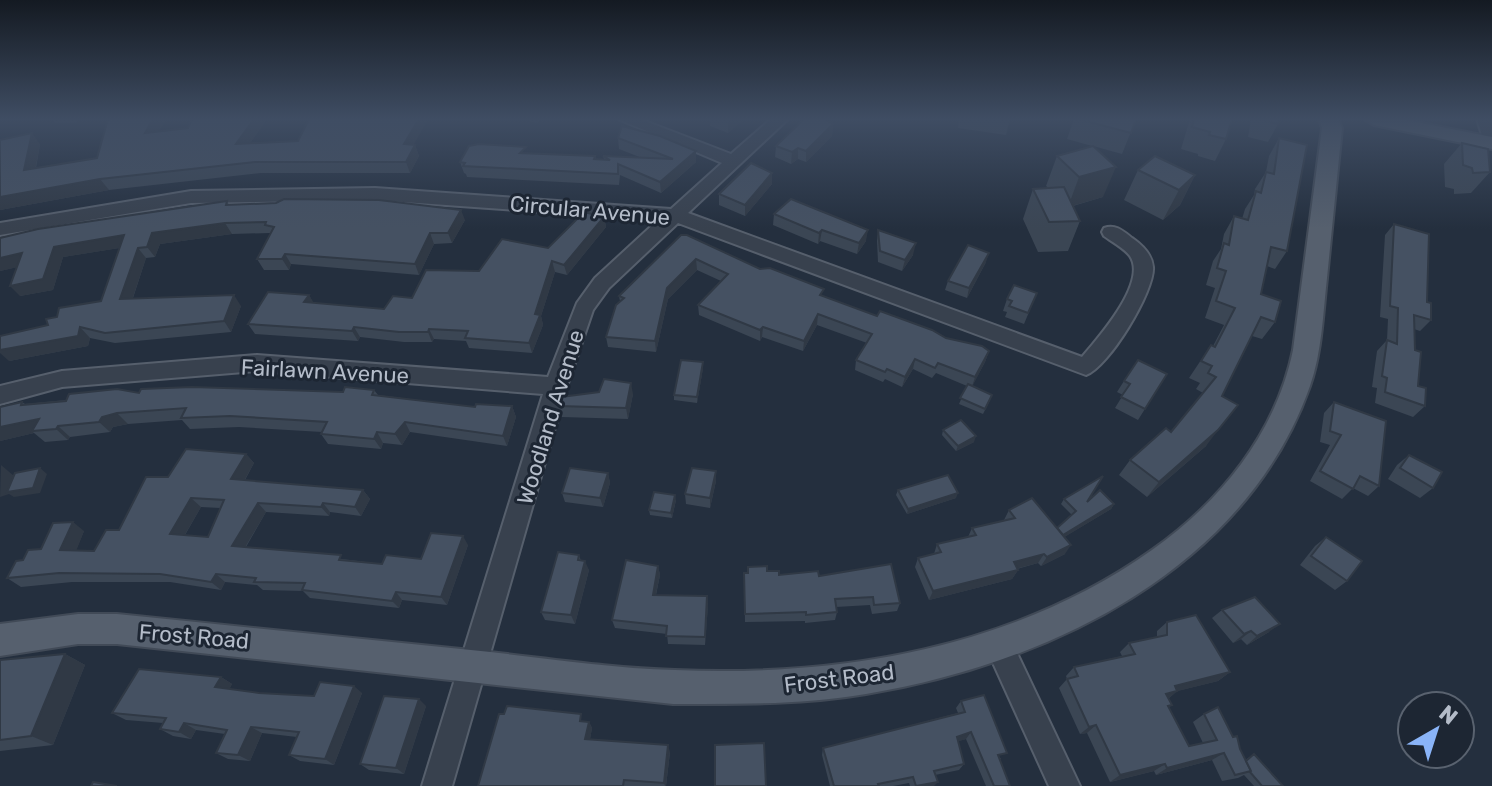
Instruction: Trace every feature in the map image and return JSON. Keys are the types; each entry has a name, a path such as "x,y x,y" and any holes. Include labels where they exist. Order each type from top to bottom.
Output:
{"main road":[{"name":"Frost Road","path":"0,640 78,629 117,629 673,687 764,687 829,682 891,673 998,643 1099,603 1160,564 1228,505 1266,455 1297,384 1307,345 1329,156"}],"street":[{"path":"719,156 733,161"},
{"name":"Woodland Avenue","path":"437,786 556,386 584,308 602,283 739,156"},
{"name":"Circular Avenue","path":"0,229 191,197 375,194 675,215 1086,367 1116,329 1145,278 1141,257 1111,232"},
{"name":"Fairlawn Avenue","path":"0,395 62,379 257,363 556,386"},
{"path":"998,643 1065,786"}],"building":[{"path":"0,156 27,156 24,170 97,158 409,156 406,162 255,162 100,179 0,197"},
{"path":"464,156 673,159 664,156 691,156 660,182 618,164 618,174 463,166 465,163 460,162"},
{"path":"1057,156 1104,156 1116,167 1079,177"},
{"path":"1155,156 1195,175 1179,190 1138,170"},
{"path":"1277,156 1305,156 1287,251 1271,247 1261,294 1281,301 1275,322 1261,317 1222,396 1238,405 1218,430 1159,482 1130,460 1166,428 1171,432 1216,377 1208,373 1212,366 1201,361 1211,345 1215,347 1235,308 1216,301 1226,271 1217,268 1224,243 1229,245 1234,216 1248,220 1256,191 1261,193 1266,172 1274,174"},
{"path":"1463,156 1489,156 1490,172 1473,173 1472,168 1463,165"},
{"path":"751,163 772,173 745,205 719,194"},
{"path":"1064,187 1080,221 1049,222 1033,189"},
{"path":"284,199 379,200 461,210 448,233 430,233 415,264 285,254 282,259 257,259 274,227 265,225 266,222 225,223 152,233 147,247 138,248 120,299 234,295 224,321 105,333 80,327 78,336 0,350 0,336 48,325 46,319 57,317 59,308 101,301 124,235 54,247 43,279 10,286 22,253 0,258 0,238 38,229 227,201 226,205 276,203"},
{"path":"791,199 868,230 859,243 822,230 819,233 774,214"},
{"path":"584,212 604,217 564,265 552,261 535,314 540,315 529,343 465,338 468,331 429,329 428,332 399,332 354,327 352,331 248,324 268,292 309,295 304,302 384,309 393,296 412,298 426,270 479,271 502,239 548,248"},
{"path":"1394,224 1429,234 1427,302 1431,303 1431,320 1414,315 1415,350 1421,352 1418,386 1426,388 1425,406 1385,392 1387,378 1382,376 1387,340 1397,344 1398,308 1390,306"},
{"path":"878,230 916,243 905,260 880,251"},
{"path":"681,235 760,269 770,268 824,289 820,295 877,316 880,311 946,338 982,346 989,351 975,377 938,363 935,368 915,359 905,377 887,369 885,372 856,360 872,334 818,314 804,341 763,327 760,330 698,305 728,274 696,259 667,288 655,341 606,337 616,305 624,298 619,296"},
{"path":"968,245 989,253 969,288 948,281"},
{"path":"1014,285 1037,293 1028,313 1009,306 1012,301 1007,299"},
{"path":"681,360 703,362 697,397 674,395"},
{"path":"1138,360 1167,374 1145,409 1121,397 1130,384 1124,381"},
{"path":"604,379 631,383 626,408 559,406 561,397 599,392"},
{"path":"968,384 992,395 985,409 960,398"},
{"path":"192,387 343,392 345,387 374,390 372,395 475,407 476,404 512,406 503,436 405,422 395,434 377,432 374,439 321,434 327,422 230,416 181,418 186,408 117,413 102,417 99,422 58,426 56,429 32,431 39,419 0,427 0,407 22,402 21,405 66,401 69,394 117,389 139,393 141,389"},
{"path":"1334,402 1386,421 1379,486 1360,476 1353,489 1320,471 1341,435 1330,431"},
{"path":"961,420 976,436 958,446 943,430"},
{"path":"186,449 246,454 231,479 363,490 355,507 323,503 321,507 258,503 232,546 341,555 339,560 382,564 386,555 421,559 431,533 463,536 441,597 396,592 392,601 302,590 305,583 254,582 256,578 216,574 211,582 160,574 59,573 7,578 16,561 23,560 28,550 41,549 53,523 73,522 60,550 94,551 106,530 119,530 146,477 168,477","holes":["191,498 224,500 208,537 170,534"]},
{"path":"1409,455 1442,472 1433,488 1400,468"},
{"path":"40,468 33,488 7,492 15,473"},
{"path":"570,468 608,473 600,498 562,493"},
{"path":"692,468 716,471 710,498 685,494"},
{"path":"948,475 958,493 908,509 898,490"},
{"path":"1103,476 1087,502 1100,490 1114,504 1063,535 1057,528 1076,511 1064,499"},
{"path":"654,492 675,495 671,513 649,510"},
{"path":"1032,498 1071,545 1047,557 1044,554 1014,562 1018,570 933,591 918,558 941,552 937,544 976,535 972,528 1015,518 1009,510"},
{"path":"1326,537 1362,561 1347,581 1311,556"},
{"path":"558,552 579,555 578,560 585,561 571,615 541,612"},
{"path":"626,560 658,566 653,595 707,596 705,637 666,636 667,626 612,620"},
{"path":"891,564 900,603 874,605 873,597 835,599 837,612 745,614 744,573 748,573 748,567 767,566 767,571 779,571 779,575 818,571 819,576"},
{"path":"1255,597 1280,624 1257,636 1251,631 1244,634 1222,610"},
{"path":"1196,615 1230,672 1175,686 1177,691 1166,694 1172,705 1168,706 1189,746 1217,740 1204,714 1218,707 1233,737 1237,736 1251,771 1235,775 1224,753 1167,768 1165,764 1120,775 1096,725 1089,727 1067,679 1078,676 1074,667 1135,654 1129,643 1167,635 1167,622"},
{"path":"65,654 31,736 0,740 0,660"},
{"path":"139,669 221,677 215,687 259,693 314,696 320,682 354,686 325,759 289,755 299,732 251,727 238,755 216,753 227,730 184,723 179,732 160,729 166,718 112,713"},
{"path":"984,695 1007,753 998,755 1010,786 994,786 971,732 957,737 964,764 934,771 938,782 916,786 913,777 879,786 834,786 823,748 965,712 961,701"},
{"path":"384,696 419,699 396,768 360,764"},
{"path":"507,706 581,714 580,721 589,722 585,739 668,745 664,783 624,780 623,786 478,786 499,714 504,714"},
{"path":"764,743 766,786 715,786 715,745"},
{"path":"1254,754 1283,786 1262,786 1250,772 1246,761"},
{"path":"93,782 117,786 91,786"}]}
